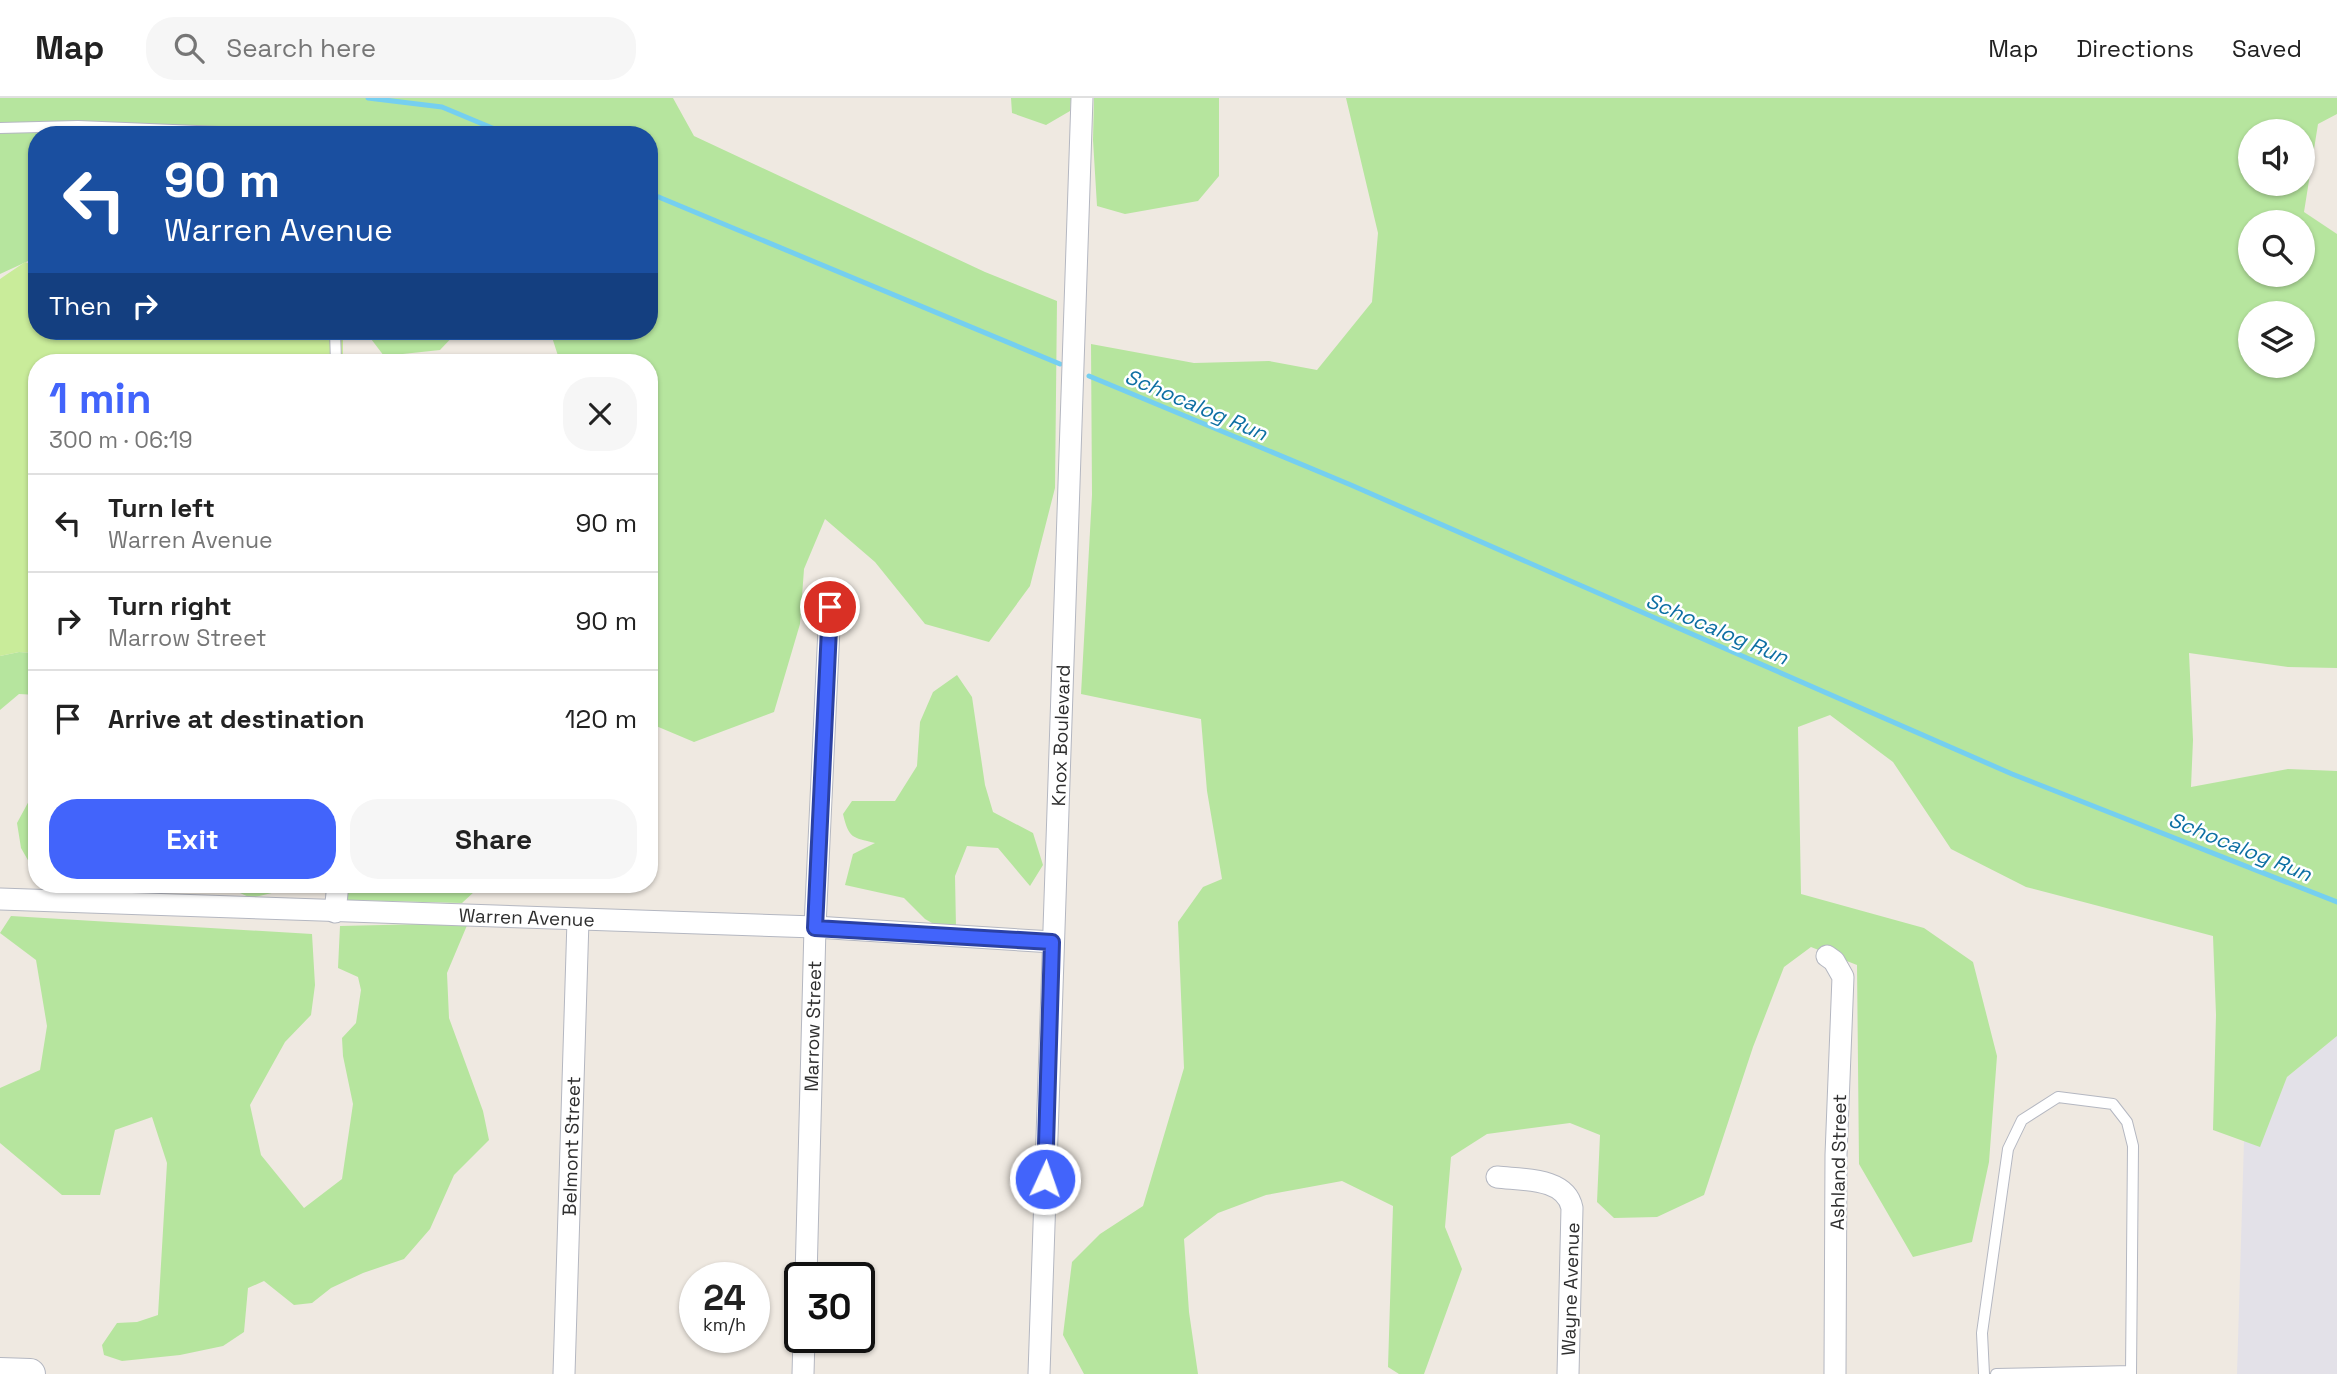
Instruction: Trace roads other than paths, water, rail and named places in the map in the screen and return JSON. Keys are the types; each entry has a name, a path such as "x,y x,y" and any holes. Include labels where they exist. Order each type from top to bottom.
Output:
{"street":[{"name":"Knox Boulevard","path":"1039,1374 1083,98"},
{"name":"Marrow Street","path":"806,1262 815,928 830,607"},
{"path":"335,912 337,893"},
{"name":"Warren Avenue","path":"0,900 815,928 1052,942"},
{"name":"Belmont Street","path":"564,1374 578,920"},
{"name":"Ashland Street","path":"1827,956 1834,961 1843,977 1836,1155 1835,1374"},
{"name":"Wayne Avenue","path":"1497,1177 1547,1184 1562,1189 1570,1198 1572,1208 1568,1374"},
{"path":"803,1374 804,1353"},
{"path":"0,1373 30,1374"}],"lane":[{"path":"0,128 28,127"},
{"path":"1983,1374 1982,1333 2008,1149 2022,1120 2058,1097 2113,1104 2127,1122 2133,1146 2131,1373 1996,1374"}],"waterway":[{"name":"Schocalog Run","path":"368,98 442,107 487,126"},
{"name":"Schocalog Run","path":"658,197 1060,364"},
{"name":"Schocalog Run","path":"1089,376 1351,485 2012,774 2337,902"}]}
